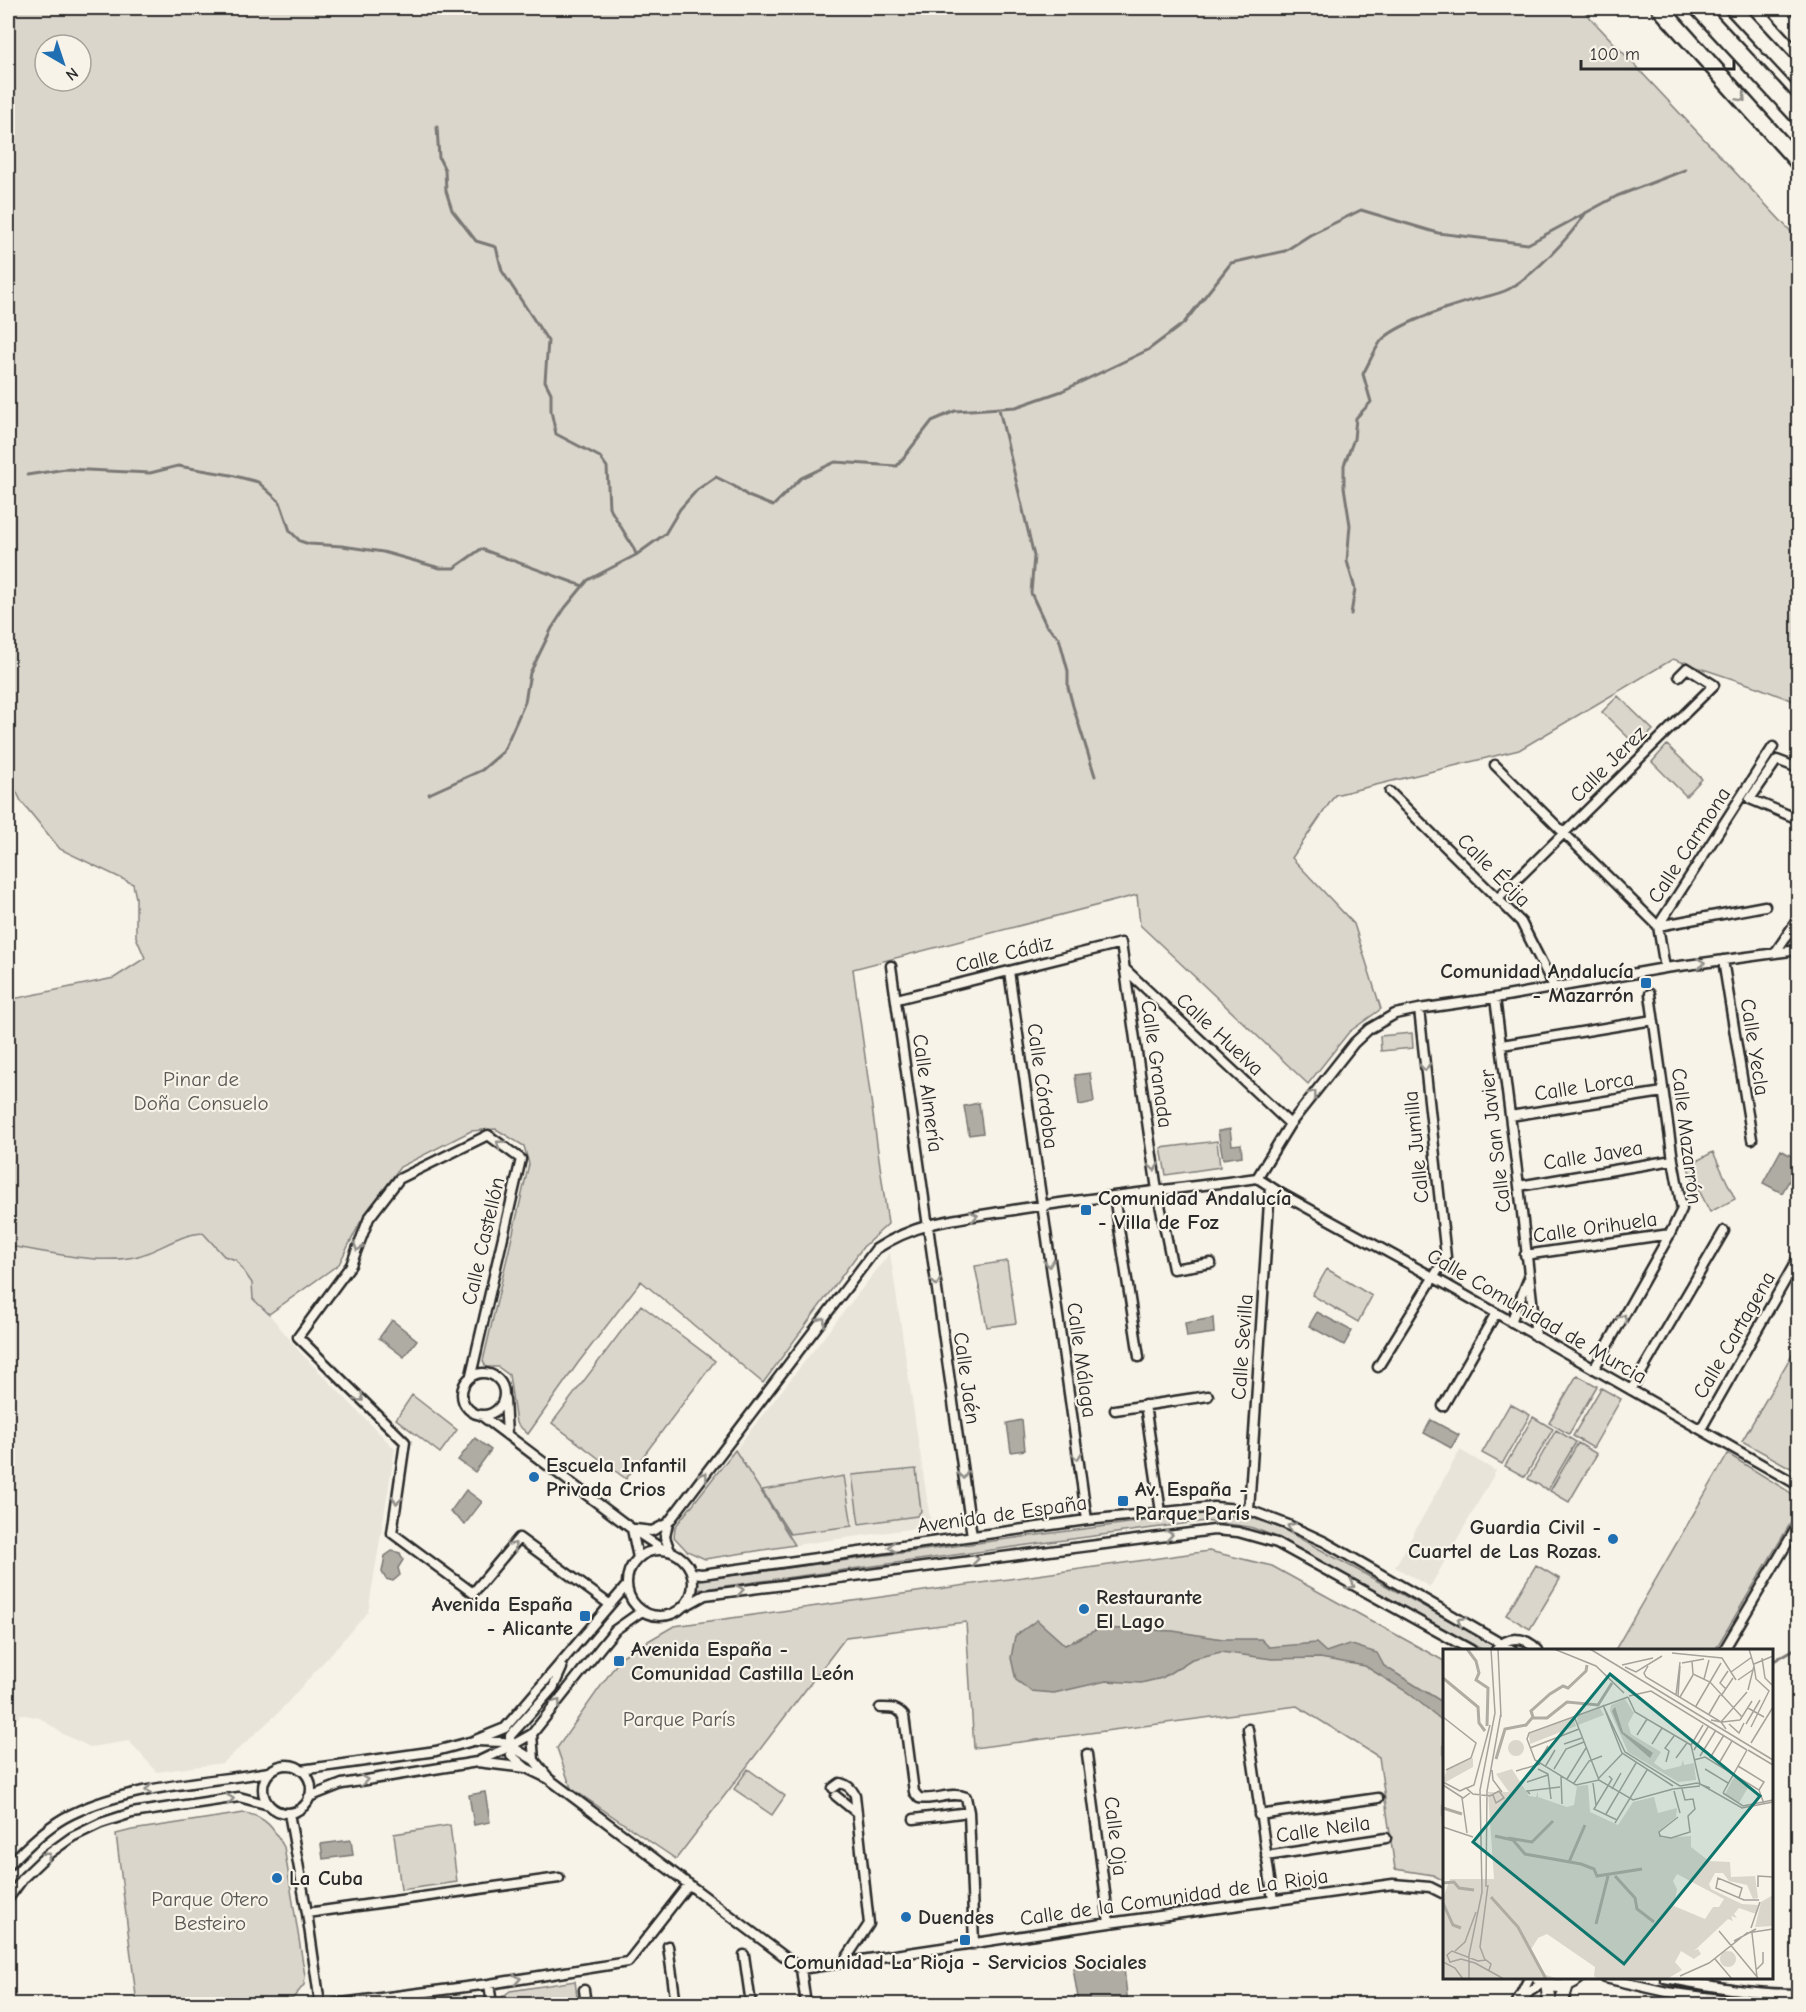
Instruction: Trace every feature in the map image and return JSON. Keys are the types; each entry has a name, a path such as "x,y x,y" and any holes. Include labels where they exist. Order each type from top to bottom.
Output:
{"highway":[{"path":"1660,8 1798,162"},
{"path":"1698,8 1798,116"},
{"path":"1733,8 1798,78"},
{"path":"1776,8 1798,33"}],"street":[{"name":"Calle Jerez","path":"1497,899 1714,685 1687,668 1679,676"},
{"name":"Calle Carmona","path":"1665,968 1658,926 1773,747"},
{"path":"1798,768 1777,760 1750,799 1798,819"},
{"path":"1495,765 1658,926 1765,906"},
{"name":"Calle Écija","path":"1390,792 1521,922 1554,987"},
{"path":"1775,953 1798,919"},
{"name":"Calle Granada","path":"1121,943 1157,1190 1173,1269 1211,1263"},
{"name":"Calle Cádiz","path":"897,999 1121,943"},
{"path":"667,1550 665,1537 668,1523 876,1249 896,1236 927,1224 1041,1205 1257,1178 1290,1124 1354,1043 1369,1029 1395,1014 1665,968 1798,950"},
{"name":"Calle Yecla","path":"1723,960 1752,1139"},
{"name":"Calle Almería","path":"891,966 927,1224"},
{"name":"Calle Huelva","path":"1126,970 1290,1124"},
{"name":"Calle Córdoba","path":"1009,971 1041,1205"},
{"name":"Calle Mazarrón","path":"1594,1369 1682,1209 1650,994"},
{"name":"Calle San Javier","path":"1495,998 1536,1336"},
{"name":"Calle Jumilla","path":"1378,1367 1446,1257 1419,1009"},
{"path":"1502,1045 1653,1020"},
{"name":"Calle Lorca","path":"1510,1116 1663,1092"},
{"name":"Calle Castellón","path":"471,1375 521,1159 488,1135 399,1179 369,1218 351,1265 298,1337 405,1443 392,1533 473,1593 519,1538 609,1604"},
{"name":"Calle Javea","path":"1519,1186 1673,1160"},
{"name":"Calle Comunidad de Murcia","path":"1257,1178 1798,1485"},
{"name":"Calle Sevilla","path":"1249,1510 1270,1187"},
{"path":"1114,1196 1139,1358"},
{"name":"Calle Málaga","path":"1041,1205 1087,1520"},
{"name":"Calle Jaén","path":"927,1224 972,1536"},
{"path":"1631,1390 1724,1232"},
{"name":"Calle Orihuela","path":"1526,1255 1670,1234"},
{"name":"Calle Cartagena","path":"1701,1430 1798,1258"},
{"name":"Calle San Javier","path":"1511,1322 1528,1280"},
{"path":"1443,1406 1496,1313"},
{"path":"507,1435 503,1384 496,1377 483,1372 471,1375 463,1385 461,1395 465,1407 482,1416 507,1435 632,1529 680,1555 687,1563 694,1584 685,1606 675,1613 664,1616 652,1615 642,1611 634,1604 627,1586 628,1575 638,1558 646,1553 667,1550"},
{"path":"482,1416 499,1409 505,1396"},
{"path":"1115,1410 1208,1396"},
{"path":"1145,1405 1161,1512"},
{"name":"Avenida de España","path":"692,1573 702,1574 1087,1520 1214,1507 1249,1510 1325,1542 1498,1647"},
{"path":"632,1529 652,1531 668,1523"},
{"path":"1725,1649 1798,1525"},
{"path":"632,1529 638,1558"},
{"name":"Avenida de España","path":"685,1606 705,1595 716,1593 1214,1530 1238,1533 1277,1543 1469,1649"},
{"path":"8,1866 34,1840 63,1819 95,1804 129,1793 269,1773 282,1766 302,1770 436,1751 473,1741 505,1728 566,1659 609,1604 627,1586"},
{"path":"309,1797 342,1784 477,1762 511,1746 532,1734 615,1630 642,1611"},
{"path":"1498,1647 1510,1639 1521,1639 1531,1643 1537,1649"},
{"path":"566,1659 553,1688 510,1736 511,1755 526,1768 549,1779 801,1969 806,2004"},
{"path":"880,1708 893,1708 904,1716 914,1792 919,1798 959,1794 966,1797 969,1812 974,1944"},
{"name":"Calle Neila","path":"1248,1729 1272,1900"},
{"path":"532,1734 534,1760"},
{"path":"473,1741 504,1742 534,1760 549,1779"},
{"name":"Calle Oja","path":"1087,1754 1109,1923"},
{"path":"477,1762 526,1768"},
{"path":"8,1899 24,1877 47,1855 72,1837 101,1823 132,1813 239,1797 289,1813 301,1808 309,1797 310,1786 302,1770"},
{"path":"269,1773 263,1789 269,1805"},
{"path":"843,1963 869,1924 857,1812 855,1795 846,1784 840,1784 834,1792 857,1812"},
{"name":"Calle Neila","path":"1259,1815 1378,1798"},
{"path":"914,1819 969,1812"},
{"path":"289,1813 307,1912 320,2004"},
{"name":"Calle Neila","path":"1266,1856 1386,1838"},
{"path":"307,1912 559,1878"},
{"path":"334,2004 489,1984 628,1962 689,1884"},
{"name":"Calle de la Comunidad de La Rioja","path":"801,1969 1393,1884 1430,1887 1443,1894"},
{"path":"668,1946 676,2004"},
{"path":"744,1955 751,2004"},
{"path":"1518,2004 1527,1979"},
{"path":"1543,1981 1560,1986 1567,1985 1575,1979"},
{"path":"1613,1979 1667,1992 1757,2004"},
{"path":"1675,1979 1722,1989 1798,1994"},
{"path":"1518,2004 1543,1981"},
{"path":"1543,1981 1550,2004"},
{"path":"489,1984 492,2004"},
{"path":"1561,2004 1567,1985"},
{"path":"584,1990 586,2004"}],"shaded area":[{"path":"1090,1073 1094,1102 1079,1105 1075,1075"},
{"path":"979,1103 983,1133 969,1135 964,1106"},
{"path":"1230,1129 1232,1145 1241,1144 1242,1156 1223,1159 1218,1131"},
{"path":"1781,1150 1798,1160 1798,1165 1782,1193 1763,1183"},
{"path":"204,1233 224,1256 236,1260 252,1283 253,1299 269,1314 299,1351 395,1449 368,1612 279,1712 223,1763 157,1772 129,1741 90,1747 63,1734 40,1718 21,1714 8,1730 8,1246 96,1259 123,1258 138,1256 192,1234"},
{"path":"890,1253 931,1526 795,1545 735,1450"},
{"path":"1317,1312 1352,1331 1344,1345 1309,1326"},
{"path":"1213,1318 1214,1333 1187,1337 1185,1323"},
{"path":"392,1320 417,1340 404,1357 379,1338"},
{"path":"1022,1420 1025,1450 1011,1452 1007,1423"},
{"path":"1431,1420 1459,1435 1451,1448 1424,1433"},
{"path":"475,1438 491,1450 475,1472 458,1460"},
{"path":"1460,1450 1496,1471 1430,1587 1395,1567"},
{"path":"466,1490 482,1502 465,1524 450,1512"},
{"path":"392,1551 400,1553 403,1560 398,1568 400,1575 393,1581 386,1579 382,1572 385,1556"},
{"path":"1037,1620 1065,1645 1100,1628 1173,1631 1223,1639 1261,1639 1269,1647 1316,1643 1326,1652 1349,1644 1377,1653 1384,1666 1443,1702 1443,1721 1407,1692 1365,1666 1320,1658 1272,1659 1221,1652 1192,1659 1162,1678 1141,1683 1106,1681 1054,1693 1031,1691 1016,1680 1011,1658 1015,1636"},
{"path":"485,1792 490,1822 474,1825 469,1795"},
{"path":"351,1840 353,1855 323,1859 321,1844"},
{"path":"1123,1960 1128,2004 1079,2004 1073,1968"}],"green space":[{"name":"Pinar de Doña Consuelo","path":"8,8 1581,8 1798,239 1798,703 1673,659 1519,750 1335,795 1292,858 1354,924 1381,1009 1349,1032 1308,1084 1140,925 1137,895 853,969 888,1224 863,1247 763,1383 641,1281 578,1363 528,1434 516,1423 509,1375 498,1367 486,1367 483,1361 529,1164 524,1146 496,1129 471,1131 400,1167 360,1223 339,1264 269,1314 253,1299 252,1283 236,1260 224,1256 203,1233 186,1236 138,1256 124,1259 91,1259 8,1246 8,1000 114,978 145,958 136,937 136,898 133,884 60,849 21,801 8,774"},
{"path":"1618,696 1653,730 1637,746 1602,712"},
{"path":"1667,745 1702,779 1686,796 1652,762"},
{"path":"1412,1033 1413,1048 1381,1051 1380,1036"},
{"path":"1217,1141 1220,1167 1166,1175 1161,1148"},
{"path":"1713,1152 1735,1199 1710,1212 1687,1166"},
{"path":"1007,1261 1016,1323 987,1327 975,1266"},
{"path":"1327,1269 1372,1296 1358,1322 1312,1295"},
{"path":"641,1305 715,1361 626,1479 552,1423"},
{"path":"1798,1344 1798,1472 1742,1441"},
{"path":"1577,1375 1597,1386 1569,1434 1549,1423"},
{"path":"1601,1388 1621,1399 1593,1448 1573,1436"},
{"path":"412,1395 457,1430 440,1453 396,1419"},
{"path":"1510,1404 1530,1415 1502,1464 1482,1453"},
{"path":"1533,1417 1553,1429 1525,1477 1505,1466"},
{"path":"1556,1430 1576,1442 1548,1490 1528,1479"},
{"path":"1578,1443 1597,1454 1569,1502 1550,1491"},
{"path":"735,1450 795,1545 705,1559 687,1551 674,1537 675,1527"},
{"path":"1728,1454 1791,1493 1796,1503 1796,1514 1716,1649 1616,1649"},
{"path":"916,1469 921,1511 917,1516 859,1524 852,1475"},
{"path":"844,1476 852,1526 790,1534 762,1490"},
{"path":"1205,1513 1252,1518 1283,1529 1501,1649 1481,1649 1277,1537 1250,1527 1205,1521 696,1590 696,1580"},
{"name":"Parque París","path":"1209,1551 1272,1566 1443,1660 1443,1880 1433,1875 1395,1869 1379,1757 1297,1706 974,1748 966,1622 846,1637 676,1859 571,1788 557,1748 622,1656 674,1626"},
{"path":"1536,1565 1560,1579 1530,1629 1506,1615"},
{"path":"748,1769 785,1796 772,1815 734,1789"},
{"name":"Parque Otero Besteiro","path":"244,1813 264,1820 284,1847 305,1976 304,1985 293,1998 246,2004 137,2004 116,1834"},
{"path":"450,1825 457,1882 401,1890 394,1834"},
{"path":"575,1981 578,2004 500,2004 501,1998 510,1991"}],"waterway":[{"path":"437,127 439,158 445,170 446,191 452,210 476,241 496,247 502,271 548,341 545,381 551,393 551,411 556,434 600,457 607,467 609,507 636,554"},
{"path":"429,794 482,770 503,752 525,702 530,673 552,628 565,608 588,580 636,555 665,534 680,509 697,490 716,477 748,496 773,506 801,478 835,462 897,466 932,421 955,411 1016,407 1062,391 1148,350 1184,323 1231,263 1285,251 1310,235 1361,210 1438,233 1528,244 1617,196 1685,170"},
{"path":"1351,614 1355,589 1347,561 1350,525 1344,487 1344,465 1354,439 1356,418 1371,402 1363,374 1376,349 1388,335 1409,323 1469,301 1500,293 1519,283 1550,255 1585,214"},
{"path":"999,409 1034,556 1031,593 1046,625 1059,638 1068,671 1068,687 1095,776"},
{"path":"27,475 66,469 150,473 178,466 231,475 258,482 280,502 290,531 300,541 309,544 383,552 440,568 454,568 481,549 583,586"},
{"path":"1773,1661 1798,1647"}],"place":[{"name":"Comunidad Andalucía - Mazarrón","path":"1646,983"},
{"name":"Comunidad Andalucía - Villa de Foz","path":"1086,1210"},
{"name":"Escuela Infantil Privada Crios","path":"534,1477"},
{"name":"Av. España - Parque París","path":"1123,1501"},
{"name":"Guardia Civil - Cuartel de Las Rozas.","path":"1613,1539"},
{"name":"Restaurante El Lago","path":"1084,1609"},
{"name":"Avenida España - Alicante","path":"585,1616"},
{"name":"Avenida España - Comunidad Castilla León","path":"619,1661"},
{"name":"La Cuba","path":"277,1878"},
{"name":"Duendes","path":"906,1917"},
{"name":"Comunidad La Rioja - Servicios Sociales","path":"965,1940"}]}
